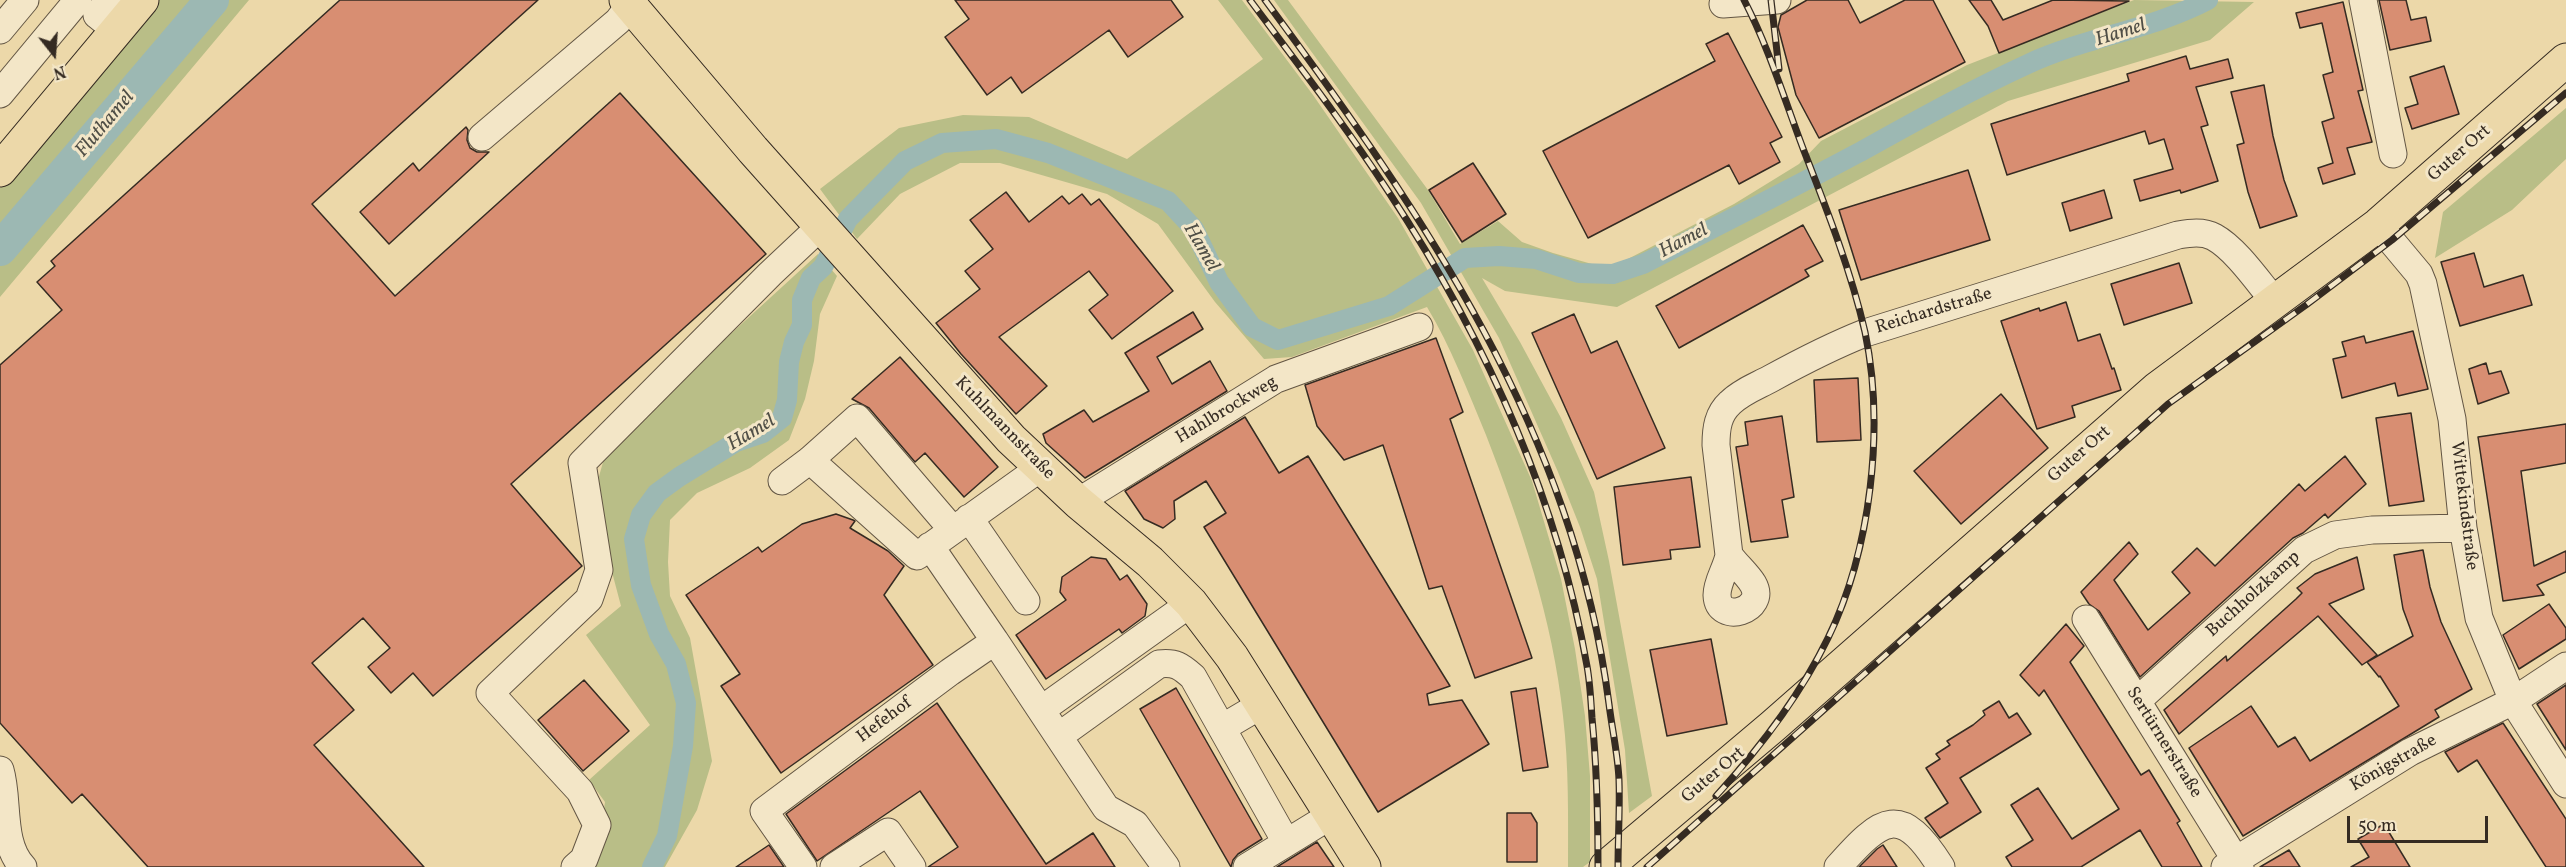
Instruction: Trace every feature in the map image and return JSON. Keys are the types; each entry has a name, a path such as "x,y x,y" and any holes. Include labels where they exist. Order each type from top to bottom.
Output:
{"main road":[{"path":"0,170 96,9 142,0"},
{"name":"Kuhlmannstraße","path":"630,1 832,239 988,415 1040,468 1150,562 1191,603 1232,657 1364,867"},
{"name":"Guter Ort","path":"1606,867 1768,730 2133,409 2199,357 2378,225 2566,60"}],"street":[{"path":"0,30 25,0"},
{"path":"1723,4 1777,0"},
{"path":"2363,0 2393,154"},
{"path":"482,137 618,21 630,1"},
{"path":"0,94 96,9"},
{"name":"Wittekindstraße","path":"2378,225 2419,274 2423,284 2452,419 2463,528 2479,618 2513,701 2566,784"},
{"name":"Reichardstraße","path":"1729,555 1716,445 1716,429 1720,416 1730,403 1743,393 1819,352 1865,333 2178,235 2192,233 2214,237 2225,245 2275,302"},
{"path":"575,867 584,859 597,825 580,791 490,693 589,599 599,570 582,463 770,274 832,239"},
{"name":"Hahlbrockweg","path":"1078,502 1276,379 1419,327"},
{"path":"782,481 810,460 857,418 960,524 1026,601"},
{"path":"810,460 924,551 995,641 1106,808 1136,824 1166,867"},
{"path":"924,551 1040,468"},
{"name":"Buchholzkamp","path":"2138,700 2304,550 2335,535 2372,530 2463,528"},
{"path":"1041,710 1191,603"},
{"name":"Sertürnerstraße","path":"2086,619 2138,700 2233,865"},
{"name":"Hefehof","path":"803,867 764,811 995,641"},
{"path":"1059,736 1159,664 1172,662 1179,665 1192,677 1286,842"},
{"name":"Königstraße","path":"2233,865 2410,752 2513,701 2566,666"},
{"path":"1222,728 1261,705"},
{"path":"0,770 4,783 7,839 23,867"},
{"path":"1247,867 1330,816"},
{"path":"1838,867 1877,828 1895,825 1911,828 1926,842 1941,867"},
{"path":"834,867 888,832 912,867"}],"green space":[{"path":"159,0 249,0 0,297 0,188"},
{"path":"1218,0 1242,0 1313,95 1398,218 1473,350 1532,481 1561,579 1585,716 1590,776 1590,862 1583,867 1568,867 1567,773 1563,716 1552,644 1534,573 1486,435 1466,386 1427,307 1292,357 1264,359 1215,302 1158,224 1107,194 1000,163 960,163 900,194 857,239 820,189 899,128 963,115 1029,117 1127,159 1263,59"},
{"path":"1274,0 1288,0 1428,190 1460,244 1498,221 1522,242 1599,266 1614,265 1624,261 1734,204 1799,164 1821,141 1967,65 2134,0 2254,2 2210,40 2008,101 1617,307 1505,291 1482,278 1561,418 1594,492 1609,561 1652,796 1629,813 1625,750 1597,579 1580,527 1558,472 1499,338 1421,203"},
{"path":"2566,108 2566,159 2512,210 2435,258 2443,212"},
{"path":"818,254 837,276 820,314 814,361 805,399 789,440 750,468 697,493 670,520 668,562 670,596 690,638 712,761 697,810 665,867 587,867 597,859 605,802 589,780 650,725 586,635 621,606 608,557 598,480 605,455 676,384"}],"building":[{"path":"340,0 538,0 312,204 395,296 620,93 766,254 511,484 582,566 433,696 413,673 391,693 368,667 390,648 363,618 312,663 354,710 314,745 424,867 148,867 82,794 72,803 0,723 0,365 62,310 37,282 55,266 51,261"},
{"path":"955,0 1171,0 1183,17 1128,57 1109,30 1022,93 1011,77 987,95 945,37 969,19"},
{"path":"1807,0 1848,0 1860,23 1905,0 1933,0 1965,62 1819,138 1796,95 1778,27 1781,15"},
{"path":"1969,0 1991,0 2003,20 2053,0 2129,1 1999,53 1988,26"},
{"path":"2379,0 2406,0 2411,20 2426,17 2431,41 2390,50"},
{"path":"2343,2 2363,90 2358,91 2372,142 2347,148 2355,174 2323,184 2318,168 2333,163 2322,122 2334,118 2323,75 2333,72 2322,23 2300,28 2296,13"},
{"path":"1728,33 1782,137 1770,143 1780,162 1739,184 1729,165 1588,238 1543,151 1715,61 1706,44"},
{"path":"2186,56 2190,69 2228,59 2233,78 2196,87 2208,125 2201,127 2218,181 2181,193 2180,190 2140,201 2134,180 2173,169 2164,139 2149,144 2145,131 2007,175 1991,124 2129,81 2127,74"},
{"path":"2444,66 2459,114 2412,129 2405,108 2418,104 2410,77"},
{"path":"2264,85 2284,180 2297,216 2260,228 2248,192 2237,145 2244,143 2231,92"},
{"path":"466,127 470,148 477,152 489,152 389,244 360,212 413,163 419,171"},
{"path":"1473,163 1506,214 1462,242 1429,190"},
{"path":"1968,170 1990,240 1861,280 1839,210"},
{"path":"2104,190 2112,218 2070,231 2062,203"},
{"path":"1006,192 1029,222 1062,196 1069,204 1082,194 1091,205 1099,199 1173,291 1112,339 1089,310 1108,295 1089,271 999,337 1047,386 1016,414 936,323 980,289 965,271 993,249 970,220"},
{"path":"1803,225 1823,261 1805,270 1809,276 1679,348 1656,306"},
{"path":"2474,253 2484,287 2523,275 2532,305 2460,326 2441,262"},
{"path":"2179,263 2192,303 2124,325 2111,284"},
{"path":"2066,302 2078,341 2100,334 2121,390 2072,406 2075,417 2037,429 2001,321 2039,308 2040,311"},
{"path":"1193,312 1203,329 1157,357 1172,384 1210,361 1227,391 1085,478 1046,443 1043,434 1084,410 1093,422 1149,391 1125,353"},
{"path":"1574,314 1591,353 1617,341 1665,448 1597,479 1532,333"},
{"path":"2413,331 2428,389 2398,396 2395,383 2342,398 2333,359 2346,356 2342,342 2364,336 2366,343"},
{"path":"1436,338 1463,412 1450,419 1532,658 1475,678 1442,586 1429,589 1383,445 1344,460 1317,426 1305,385"},
{"path":"900,357 998,467 964,497 925,453 915,462 869,408 852,399"},
{"path":"2486,363 2489,374 2501,371 2509,393 2478,404 2469,369"},
{"path":"1858,378 1861,440 1817,442 1814,380"},
{"path":"2001,394 2048,448 1961,524 1914,471"},
{"path":"2411,413 2424,501 2389,506 2376,418"},
{"path":"1782,416 1794,497 1782,500 1788,537 1751,542 1736,447 1748,445 1745,422"},
{"path":"1245,417 1279,473 1308,456 1450,686 1427,694 1429,705 1462,700 1489,744 1378,812 1204,527 1226,513 1206,481 1174,501 1175,519 1163,528 1144,519 1125,491"},
{"path":"2566,424 2566,463 2521,471 2534,566 2566,551 2566,572 2537,585 2544,595 2503,601 2478,437"},
{"path":"2345,456 2366,484 2328,518 2325,514 2303,533 2293,538 2140,677 2099,611 2089,604 2081,592 2129,542 2138,554 2114,580 2148,630 2190,593 2172,572 2197,548 2215,566 2299,484 2305,491"},
{"path":"1691,477 1700,547 1670,550 1671,559 1623,565 1614,487"},
{"path":"836,514 855,521 850,528 888,551 904,566 884,595 933,665 781,773 721,686 740,674 686,595 758,547 762,552 802,524"},
{"path":"2423,550 2430,587 2441,622 2472,689 2435,710 2439,717 2243,836 2189,748 2251,706 2278,747 2295,737 2310,761 2399,706 2380,676 2367,662 2413,636 2403,609 2394,555"},
{"path":"1091,557 1106,559 1120,580 1127,575 1147,604 1145,616 1122,633 1119,629 1046,679 1016,635 1066,600 1060,592 1062,577"},
{"path":"2357,557 2364,589 2329,604 2377,655 2362,665 2318,616 2179,734 2164,710 2226,656 2227,661 2296,599 2302,593 2297,588 2315,574"},
{"path":"2549,604 2566,628 2566,639 2519,669 2503,635"},
{"path":"2066,624 2084,646 2070,662 2141,775 2149,770 2180,821 2177,823 2202,867 2162,867 2140,830 2081,867 2012,867 2006,857 2033,840 2011,805 2038,788 2072,839 2119,809 2044,690 2039,696 2020,675"},
{"path":"1711,639 1727,724 1667,736 1650,650"},
{"path":"584,680 629,731 583,771 538,720"},
{"path":"2566,685 2566,750 2537,704"},
{"path":"1176,688 1262,839 1238,854 1231,867 1140,709"},
{"path":"1536,688 1548,767 1523,771 1511,692"},
{"path":"1999,701 2009,718 2017,713 2031,734 1960,778 1981,812 1940,838 1925,818 1948,803 1926,768 1940,759 1936,754 1950,745 1947,741 1973,725 1985,715 1983,711"},
{"path":"937,703 1046,864 1093,833 1115,867 928,867 958,847 920,791 817,861 786,814"},
{"path":"2503,723 2566,819 2566,867 2546,867 2477,760 2458,772 2445,752"},
{"path":"1507,813 1531,813 1537,823 1537,862 1507,862"},
{"path":"2384,824 2410,867 2351,867 2369,857 2358,839"},
{"path":"1317,842 1334,867 1277,867"},
{"path":"769,845 784,867 736,867"},
{"path":"1883,845 1897,867 1859,867 1877,849"},
{"path":"2289,850 2300,867 2260,867"}],"waterway":[{"name":"Fluthamel","path":"0,249 212,0"},
{"name":"Hamel","path":"652,867 667,836 683,746 686,703 676,664 659,634 641,585 634,539 641,515 657,493 679,477 736,442 763,433 782,418 787,400 789,362 794,342 802,325 802,300 811,278 823,267 848,219 905,161 942,143 996,139 1048,153 1168,201 1194,229 1219,282 1252,327 1278,340 1389,306 1465,258 1499,256 1536,259 1579,273 1613,274 1643,264 2028,64 2073,47 2164,19 2208,0"}],"railway":[{"path":"1250,0 1355,142 1423,246 1485,359 1512,418 1557,540 1574,602 1587,666 1596,774 1598,867"},
{"path":"1265,0 1381,162 1434,246 1484,331 1527,418 1563,509 1591,604 1617,761 1618,867"},
{"path":"1716,796 1778,721 1805,681 1828,638 1843,603 1864,528 1873,447 1874,408 1871,369 1865,332 1853,286 1776,75 1744,0"},
{"path":"1771,0 1779,69"},
{"path":"1647,867 2168,404 2392,240 2566,93"}]}
